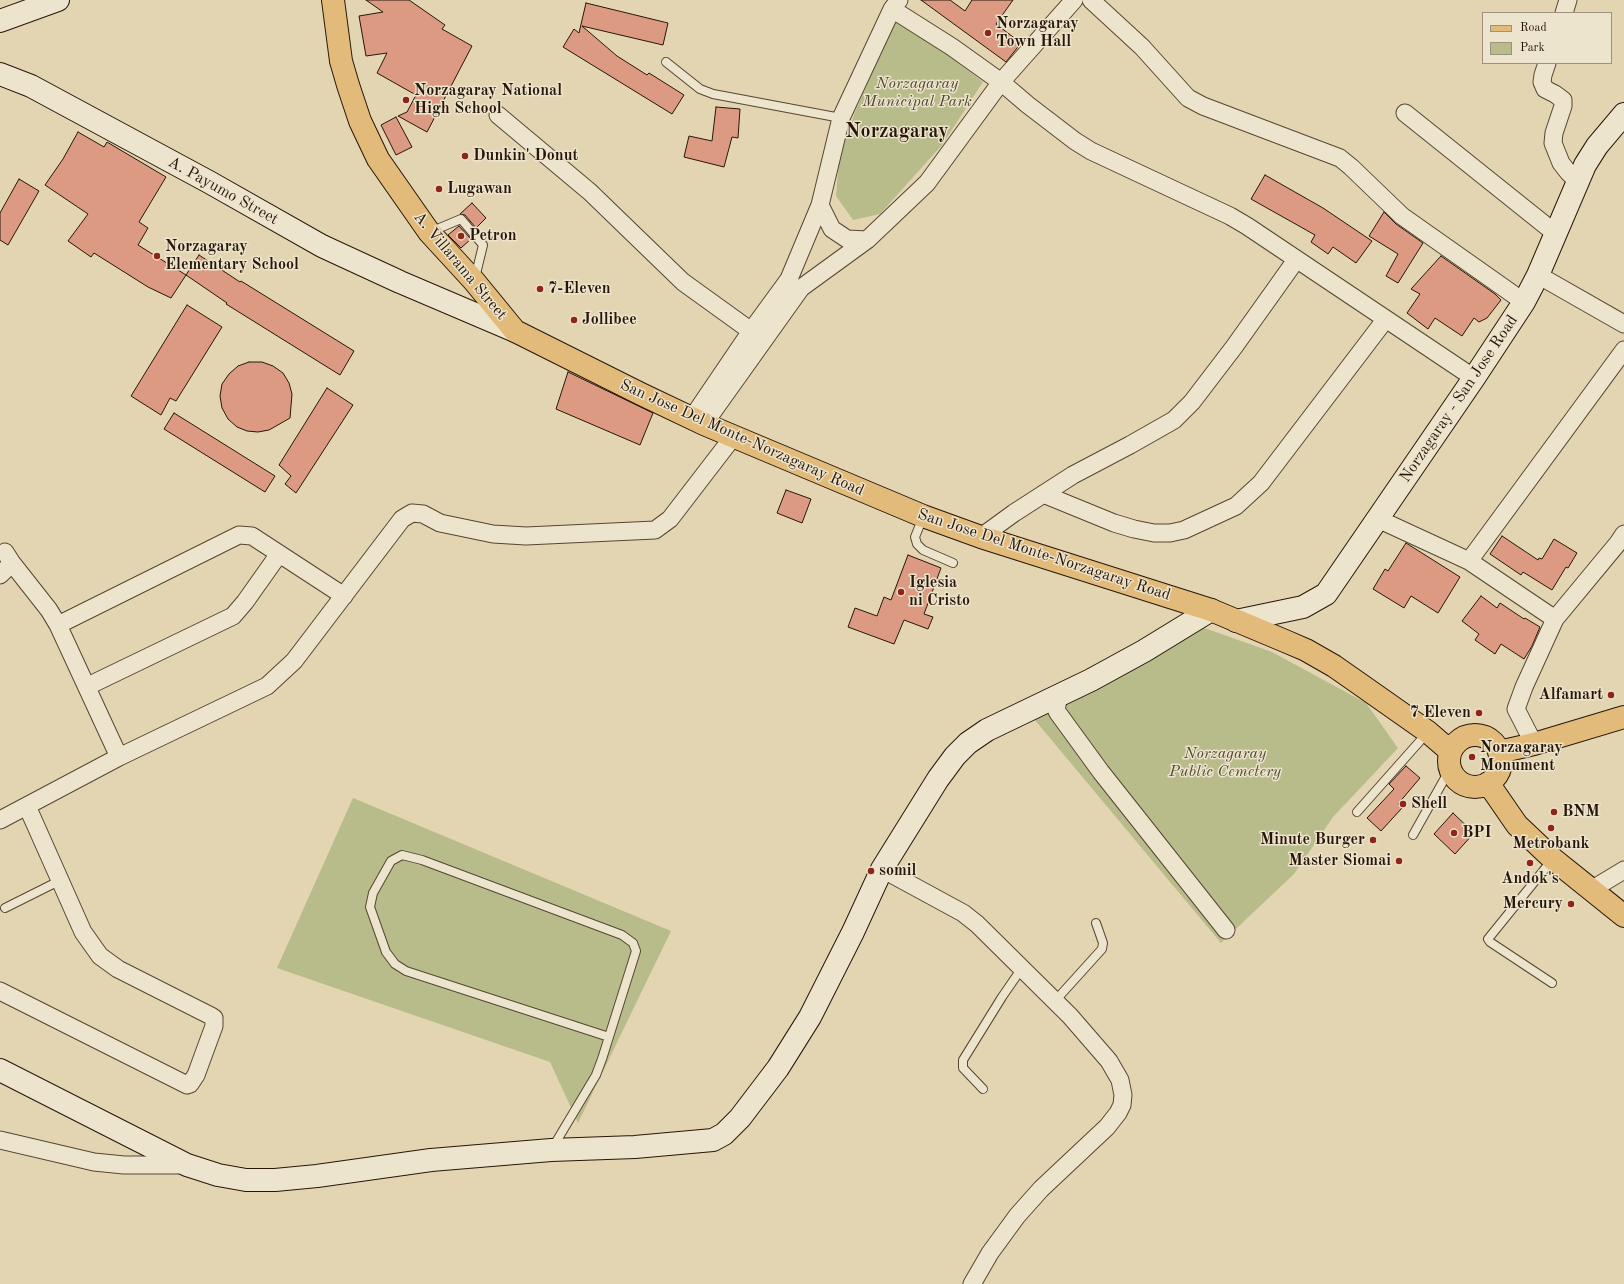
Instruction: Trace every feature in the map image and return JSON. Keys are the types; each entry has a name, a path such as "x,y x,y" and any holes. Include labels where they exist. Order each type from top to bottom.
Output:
{"main road":[{"name":"A. Villarama Street","path":"333,0 341,61 360,121 378,160 428,232 474,281 515,331"},
{"name":"San Jose Del Monte-Norzagaray Road","path":"515,331 698,421 923,516 982,537 1211,610 1306,650 1334,666 1428,732 1450,760"},
{"path":"1499,752 1534,744 1624,717"},
{"path":"1470,735 1477,735 1491,740 1499,752 1501,762 1499,770 1495,778 1488,783 1481,787 1472,787 1464,785 1455,778 1450,760 1454,744 1461,738 1470,735"},
{"path":"1488,783 1516,825 1552,859 1624,916"}],"street":[{"path":"0,21 58,0"},
{"path":"698,421 801,288 867,240 927,183 1002,82 1074,0"},
{"path":"1091,0 1142,47 1188,98 1203,106 1340,158 1402,216 1524,302"},
{"path":"1564,12 1568,0"},
{"path":"698,421 751,331 789,278 820,204 841,118 895,4 1002,82 1028,105 1075,141 1230,216 1247,226 1385,320 1474,378"},
{"path":"1547,64 1542,82 1545,89 1563,100 1563,106 1554,133 1553,143 1561,162 1577,181"},
{"name":"A. Payumo Street","path":"0,74 31,86 209,182 322,246 400,282 515,331"},
{"path":"1405,113 1555,233"},
{"path":"498,114 590,192 683,282 751,331"},
{"name":"Norzagaray - San Jose Road","path":"1236,621 1303,607 1326,594 1474,378 1524,302 1538,275 1585,164 1597,146 1624,114"},
{"path":"820,204 832,229 847,239 867,240"},
{"path":"982,537 1042,494 1073,475 1174,420 1192,402 1234,347 1296,260"},
{"path":"1538,275 1624,324"},
{"path":"1042,494 1114,523 1134,529 1170,533 1184,530 1236,506 1261,483 1385,320"},
{"path":"1469,561 1624,350"},
{"path":"0,820 119,757 267,686 294,661 402,519 412,513 423,514 440,523 493,534 526,536 655,530 670,519 733,436"},
{"path":"1378,519 1469,561 1555,619"},
{"path":"58,625 239,535 252,536 344,596"},
{"path":"1534,744 1516,709 1524,687 1555,619 1622,541"},
{"path":"88,686 233,616 245,602 279,554"},
{"path":"6,564 49,610 58,625 88,686 119,757"},
{"path":"0,1070 187,1165 218,1175 246,1180 276,1180 317,1176 431,1160 551,1150 635,1147 713,1140 724,1134 752,1103 778,1068 810,1017 853,932 882,869 938,779 955,756 968,743 988,730 1059,696 1144,651 1211,610"},
{"path":"1059,696 1056,709 1058,713 1101,772 1226,930"},
{"path":"0,991 187,1085 190,1084 196,1075 212,1033 214,1018 118,969 100,956 83,932 59,881 28,806"},
{"path":"882,869 963,913 977,924 1070,1016 1109,1061 1120,1080 1122,1105 1118,1113 1107,1127 1041,1189 990,1253 972,1284"},
{"path":"1591,890 1624,870"},
{"path":"0,1140 94,1162 124,1165 187,1165"}],"lane":[{"path":"666,62 700,89 713,94 841,118"},
{"path":"428,232 461,219 483,246 474,281"},
{"path":"923,516 915,537 917,544 923,550 953,563"},
{"path":"1357,812 1428,732"},
{"path":"1412,835 1450,760"},
{"path":"551,1150 596,1075 609,1037 636,951 633,943 622,935 422,860 402,855 392,861 373,893 370,907 386,952 395,964 406,971 609,1037"},
{"path":"1552,859 1488,939 1490,942 1552,983"},
{"path":"5,908 59,881"},
{"path":"1055,1000 1102,949 1103,943 1096,923"},
{"path":"983,1089 963,1068 963,1060 1022,968"}],"green space":[{"name":"Norzagaray Municipal Park","path":"897,16 983,82 942,145 880,214 853,220 836,196 839,159 855,112"},
{"name":"Norzagaray Public Cemetery","path":"1196,625 1272,652 1366,703 1398,748 1333,817 1294,874 1221,943 1029,713"},
{"path":"353,798 671,931 578,1123 550,1062 277,968"}],"building":[{"path":"366,0 409,0 445,25 442,29 472,46 427,132 398,116 407,112 416,95 377,73 387,53 366,56 359,16 383,12"},
{"name":"Norzagaray Town Hall","path":"921,0 950,0 965,11 972,0 1013,0 996,24 1021,43 1006,62"},
{"path":"586,3 668,23 663,45 582,26 617,56 647,75 649,73 684,95 672,114 563,47 574,29 579,33"},
{"path":"716,107 740,109 738,138 732,137 724,167 684,157 689,136 712,141"},
{"path":"396,117 412,147 396,155 381,125"},
{"path":"78,132 104,147 107,142 166,177 139,222 148,228 138,245 186,275 171,298 148,287 94,253 91,257 68,241 88,214 45,185 63,159"},
{"path":"1265,175 1323,208 1372,241 1356,263 1333,247 1328,254 1311,242 1315,235 1251,199"},
{"path":"19,179 39,191 8,245 0,240 0,213"},
{"path":"472,203 486,218 476,228 465,215 460,214"},
{"path":"1384,212 1396,224 1423,243 1398,283 1386,276 1398,254 1369,236"},
{"name":"Petron","path":"459,226 471,239 461,248 448,235"},
{"path":"199,255 240,282 241,281 354,351 340,375 226,304 227,303 186,275"},
{"path":"1441,256 1495,294 1501,300 1487,318 1479,322 1474,318 1462,336 1435,318 1428,329 1407,313 1420,294 1411,289"},
{"path":"187,305 222,327 176,401 170,398 161,415 131,396"},
{"path":"249,362 262,362 273,366 283,373 289,383 292,394 290,418 269,430 258,432 247,431 237,427 228,419 222,408 220,396 222,384 229,374 238,366"},
{"path":"568,372 653,413 640,445 556,409"},
{"path":"327,388 353,405 296,493 285,484 291,476 279,465"},
{"path":"174,413 275,476 265,492 164,429"},
{"path":"786,490 811,499 802,523 777,513"},
{"path":"1502,536 1538,560 1539,558 1542,559 1554,539 1577,553 1568,568 1566,567 1552,590 1523,572 1521,575 1490,554"},
{"path":"1406,543 1460,577 1438,613 1411,596 1404,608 1373,589 1385,569 1388,571"},
{"path":"908,555 941,568 924,614 933,617 928,629 904,620 894,644 848,627 855,608 877,616 884,597 891,600"},
{"path":"1481,596 1497,608 1500,603 1524,619 1525,618 1540,627 1532,646 1524,659 1501,644 1495,654 1475,640 1479,634 1462,621"},
{"path":"1406,766 1420,778 1398,804 1402,808 1381,831 1367,818 1394,789 1389,784"},
{"name":"BPI","path":"1453,813 1474,833 1455,854 1434,834"}],"place":[{"name":"Norzagaray Town Hall","path":"988,33"},
{"name":"Norzagaray National High School","path":"406,100"},
{"name":"Dunkin' Donut","path":"465,156"},
{"name":"Lugawan","path":"439,189"},
{"name":"Petron","path":"461,236"},
{"name":"Norzagaray Elementary School","path":"157,256"},
{"name":"7-Eleven","path":"540,289"},
{"name":"Jollibee","path":"574,320"},
{"name":"Iglesia ni Cristo","path":"901,592"},
{"name":"Alfamart","path":"1611,695"},
{"name":"7 Eleven","path":"1479,713"},
{"name":"Norzagaray Monument","path":"1472,757"},
{"name":"Shell","path":"1403,804"},
{"name":"BNM","path":"1554,812"},
{"name":"Metrobank","path":"1551,828"},
{"name":"BPI","path":"1454,833"},
{"name":"Minute Burger","path":"1373,840"},
{"name":"Master Siomai","path":"1399,861"},
{"name":"Andok's","path":"1530,863"},
{"name":"somil","path":"871,871"},
{"name":"Mercury","path":"1571,904"}],"district":[{"name":"Norzagaray","path":"897,132"}]}
